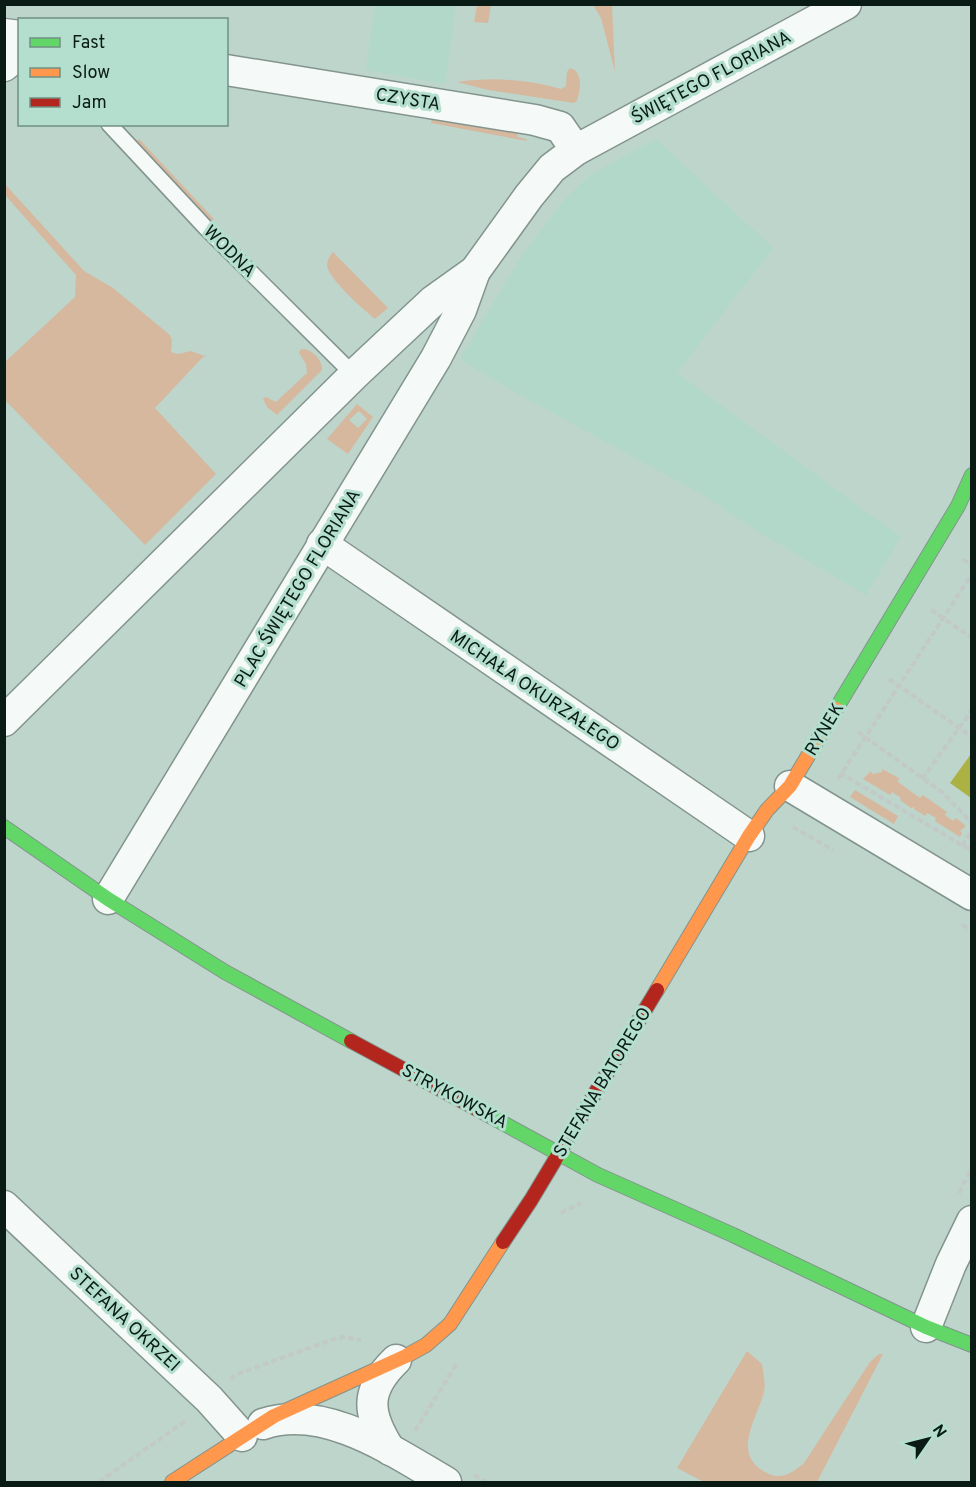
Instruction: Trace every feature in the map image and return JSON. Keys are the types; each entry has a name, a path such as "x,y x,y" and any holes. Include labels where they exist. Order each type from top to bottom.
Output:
{"street":[{"name":"ŚWIĘTEGO FLORIANA","path":"576,150 839,6"},
{"path":"4,66 18,54"},
{"name":"CZYSTA","path":"228,70 535,120 560,127 576,150"},
{"name":"PLAC ŚWIĘTEGO FLORIANA","path":"108,899 436,358 461,310 475,271 552,168 576,150"},
{"name":"PLAC ŚWIĘTEGO FLORIANA","path":"4,721 354,375 433,301 475,271"},
{"name":"RYNEK","path":"790,786 865,662 965,512 972,475"},
{"name":"MICHAŁA OKURZAŁEGO","path":"322,544 748,836"},
{"path":"790,786 972,895"},
{"name":"STEFANA BATOREGO","path":"172,1482 297,1404 426,1345 450,1324 560,1152 748,836 767,810 790,786"},
{"name":"STRYKOWSKA","path":"4,827 108,899 225,972 560,1152 598,1175 733,1235 926,1327"},
{"name":"STEFANA OKRZEI","path":"4,1206 209,1399 251,1431"},
{"path":"970,1226 951,1264 926,1327 972,1345"},
{"name":"STEFANA BATOREGO","path":"396,1360 377,1382 373,1396 373,1411 378,1431 403,1443"},
{"name":"STEFANA BATOREGO","path":"251,1431 294,1418 316,1420 403,1443"},
{"path":"403,1443 459,1478"}],"lane":[{"name":"WODNA","path":"111,126 205,227 354,375"}],"path":[{"path":"805,834 813,822 810,821 972,574"},
{"path":"865,662 972,737"},
{"path":"922,779 972,710"},
{"path":"833,715 943,794 972,823"},
{"path":"809,755 972,851"},
{"path":"962,846 972,830"},
{"path":"225,1384 240,1373 337,1338 351,1337 369,1342"},
{"path":"403,1443 416,1428 459,1359"},
{"path":"99,1482 189,1418"},
{"path":"459,1478 486,1482"}],"shaded area":[{"path":"375,5 456,5 445,84 366,70"},
{"path":"477,5 491,5 488,23 474,22"},
{"path":"593,5 612,5 615,72 601,18"},
{"path":"570,68 577,73 580,82 577,101 574,103 488,90 457,82 509,80 561,89 566,86 567,72"},
{"path":"432,116 516,130 518,137 527,141 431,123"},
{"path":"139,139 214,219 210,222 137,141"},
{"path":"656,139 773,248 677,373 901,537 866,595 762,534 698,492 520,395 460,359 520,258 565,199 590,175"},
{"path":"4,183 84,271 113,288 170,335 171,352 178,354 191,351 207,357 203,357 155,408 216,474 145,545 5,400 5,362 75,297 76,275 5,195"},
{"path":"333,252 388,308 375,319 333,278 327,263"},
{"path":"304,349 317,356 322,370 277,415 267,407 263,399 266,397 276,402 307,373 306,364 299,353"},
{"path":"357,404 373,417 348,454 327,439","holes":["359,411 367,419 358,428 349,420"]},
{"path":"972,754 971,798 950,783"},
{"path":"882,769 899,778 898,782 920,798 923,795 947,812 945,815 953,821 956,818 966,826 960,831 962,833 960,837 935,821 936,818 927,813 925,816 892,792 890,795 863,779 871,771 872,774 882,772"},
{"path":"855,790 898,816 894,824 850,797"},
{"path":"747,1351 762,1364 765,1385 749,1436 750,1457 767,1473 778,1476 791,1472 804,1463 870,1362 879,1354 883,1354 817,1482 704,1482 677,1468"}],"traffic: fast":[{"path":"836,709 958,506 972,475"},
{"path":"4,827 108,899 225,972 351,1041"},
{"path":"488,1115 598,1175 733,1235 926,1327 972,1345"}],"traffic: slow":[{"path":"657,990 749,836 767,810 790,786 836,709"},
{"path":"172,1482 274,1416 426,1345 450,1324 503,1242"}],"traffic: jam":[{"path":"503,1242 531,1200 657,990"},
{"path":"351,1041 488,1115"}]}
